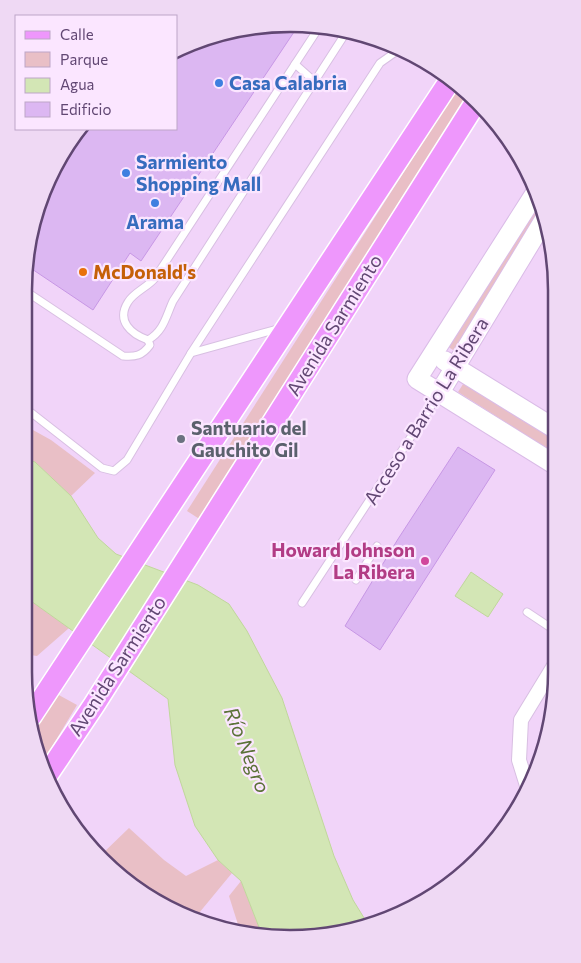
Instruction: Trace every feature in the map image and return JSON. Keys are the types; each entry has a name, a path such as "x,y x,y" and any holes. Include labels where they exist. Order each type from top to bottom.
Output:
{"main road":[{"name":"Avenida Sarmiento","path":"35,709 447,85"},
{"name":"Avenida Sarmiento","path":"51,768 94,705 472,108"}],"street":[{"path":"532,199 417,379 548,460"},
{"name":"Acceso a Barrio La Ribera","path":"440,392 541,226"},
{"path":"433,353 548,424"},
{"path":"525,780 519,760 520,720 548,675"}],"lane":[{"path":"32,295 123,356 133,357 144,353 150,345 148,340 132,332 125,325 124,314 128,302 155,278 315,34"},
{"path":"148,340 157,335 164,326 173,301 343,37"},
{"path":"32,413 102,468 114,471 127,460 191,353 380,63 394,54"},
{"path":"295,64 314,81"},
{"path":"191,353 286,327"},
{"name":"Acceso a Barrio La Ribera","path":"302,603 440,392"},
{"path":"356,580 376,546"},
{"path":"527,612 548,626"}],"shaded area":[{"path":"274,33 307,33 341,37 373,46 420,67 461,97 495,133 522,176 540,224 548,274 548,689 540,739 529,771 514,802 495,830 461,866 419,896 373,917 365,920 353,900 224,922 176,904 147,887 108,855 86,830 67,802 52,771 41,739 33,689 32,290 37,240 46,208 67,161 89,130 178,130 178,58 224,41"}],"green space":[{"path":"455,92 467,103 201,520 187,511"},
{"path":"534,204 538,217 456,352 444,344"},
{"path":"465,381 548,434 548,449 458,392"},
{"path":"32,429 51,440 95,473 71,496 32,461"},
{"path":"32,602 69,628 37,656 32,655"},
{"path":"57,694 77,705 46,756 37,724"},
{"path":"129,828 164,860 186,876 218,860 232,873 199,914 176,904 147,887 105,851"},
{"path":"241,881 259,928 238,926 229,896"}],"water":[{"name":"Río Negro","path":"32,461 71,496 98,538 116,554 198,585 229,604 247,631 282,698 334,856 353,900 365,920 341,926 307,930 259,928 241,881 218,860 195,826 175,765 168,699 32,602"},
{"path":"471,572 503,594 488,617 455,596"}],"building":[{"name":"Sarmiento Shopping Mall","path":"294,32 141,261 130,253 93,310 33,270 37,240 52,192 67,161 86,133 89,130 178,130 178,58 208,46 240,37"},
{"path":"458,447 495,470 380,650 345,626 398,539"}],"place":[{"name":"Casa Calabria","path":"219,83"},
{"name":"Sarmiento Shopping Mall","path":"126,173"},
{"name":"Arama","path":"155,203"},
{"name":"McDonald's","path":"83,272"},
{"name":"Santuario del Gauchito Gil","path":"181,439"},
{"name":"Howard Johnson La Ribera","path":"425,561"}]}
